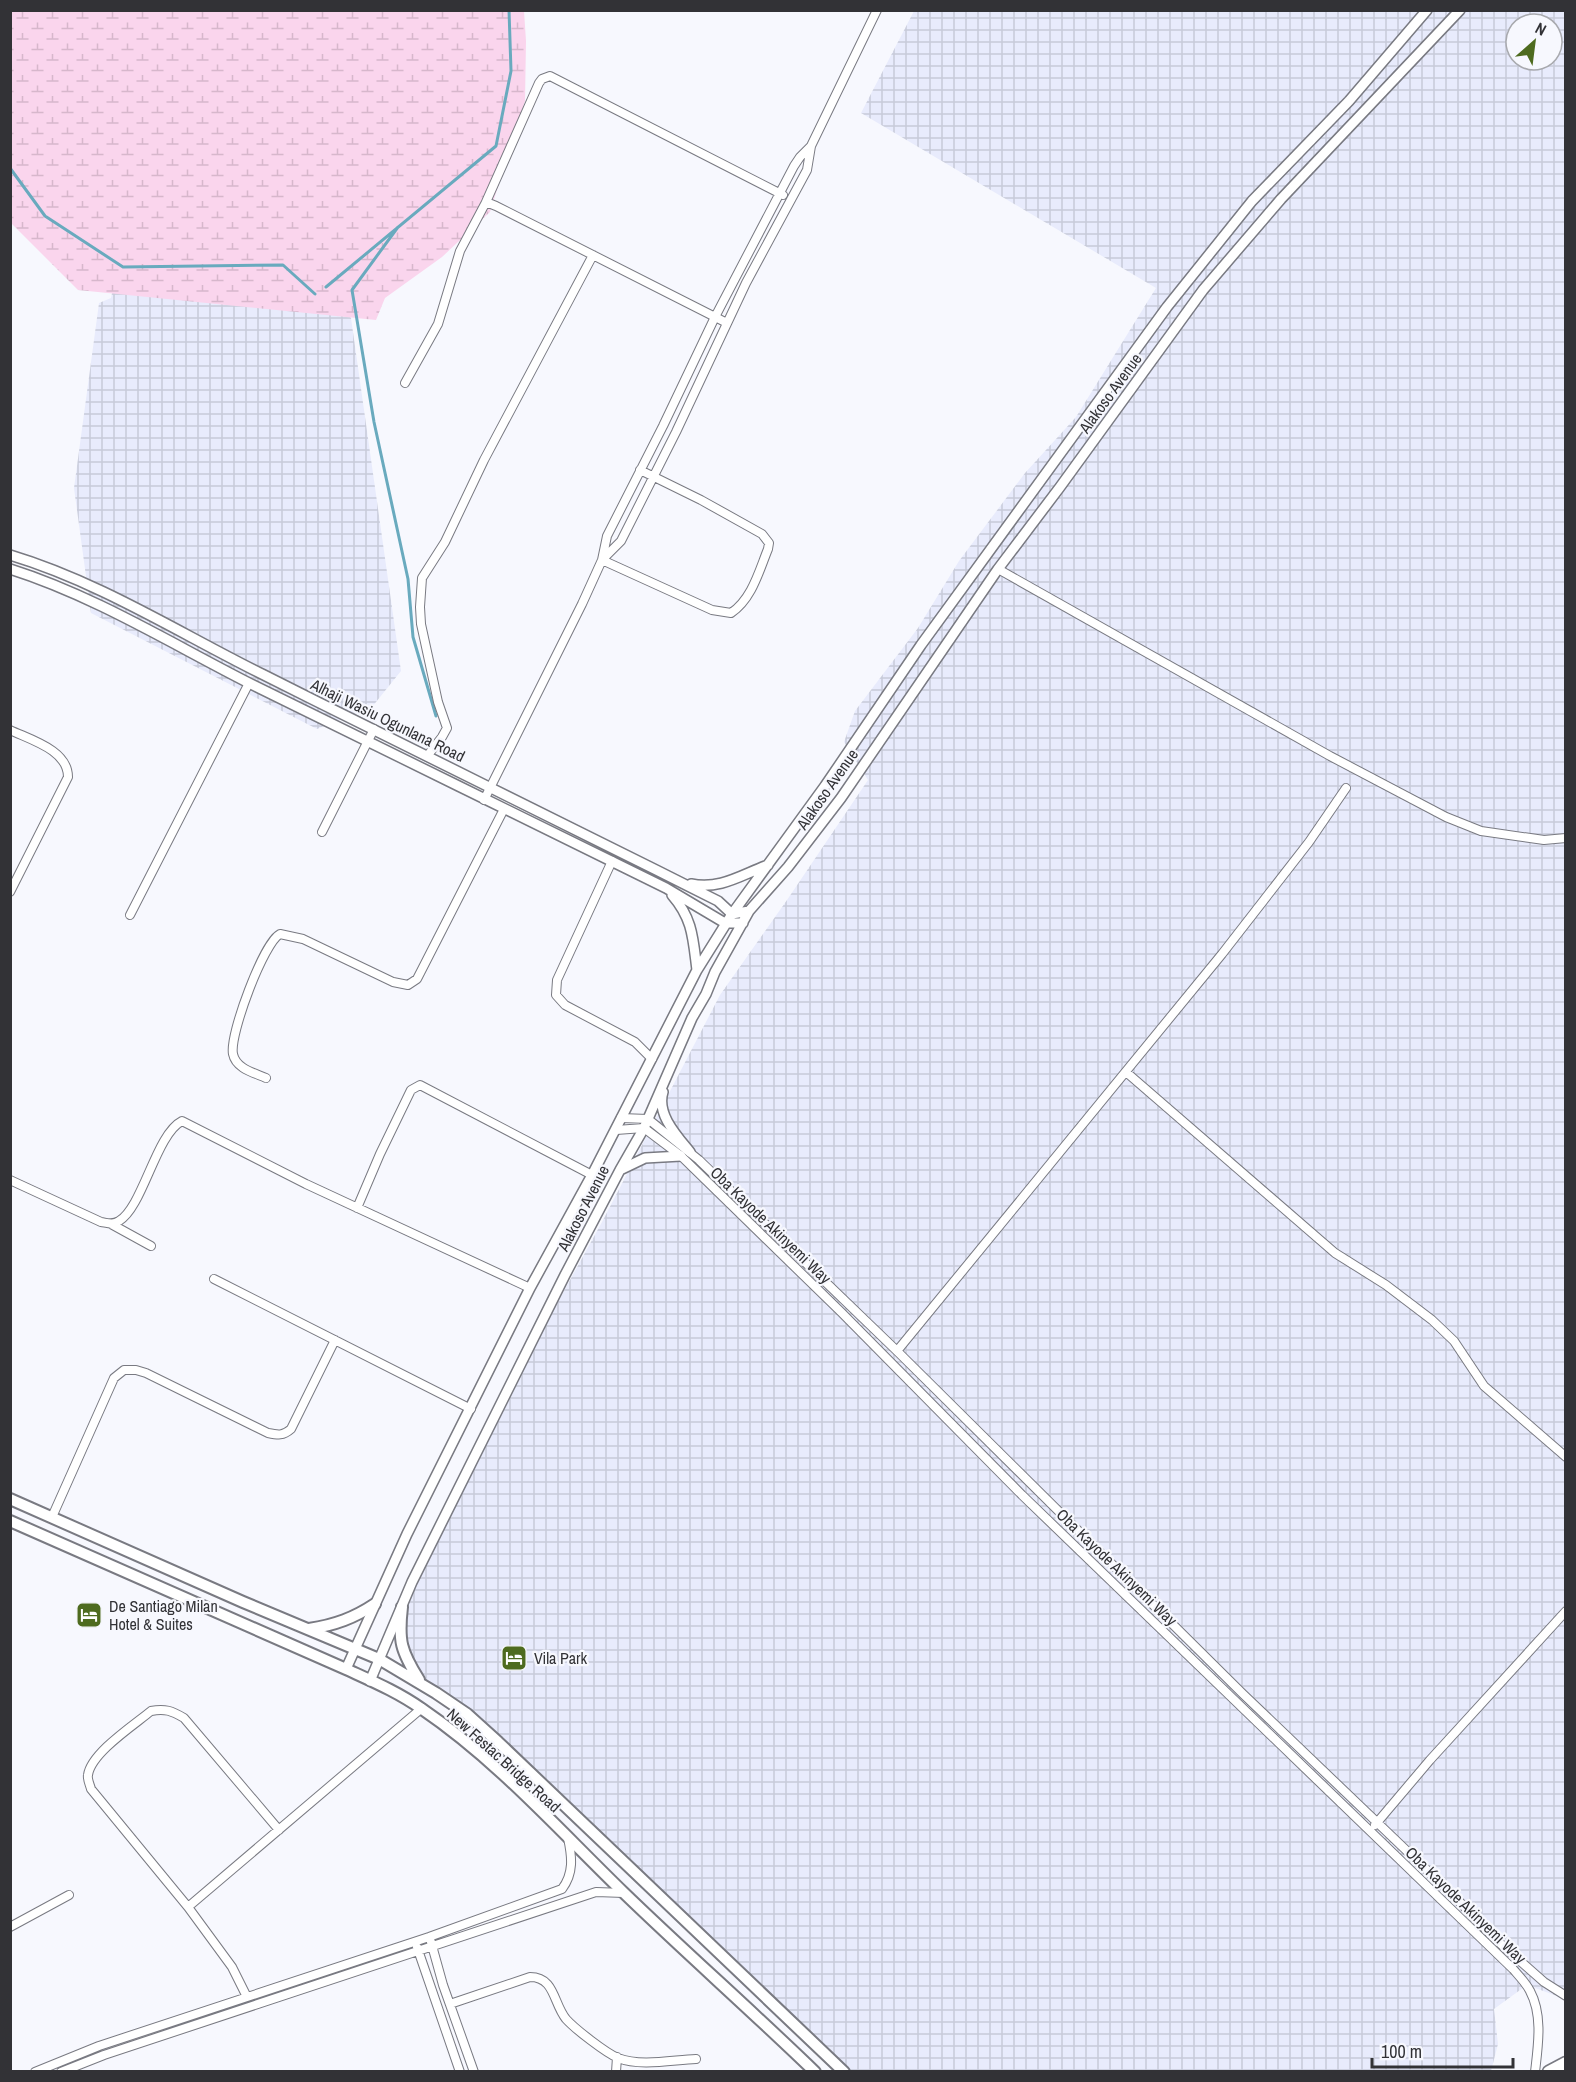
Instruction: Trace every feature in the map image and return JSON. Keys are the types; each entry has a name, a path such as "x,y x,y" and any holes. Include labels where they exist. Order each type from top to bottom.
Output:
{"main road":[{"path":"10,1498 379,1659 419,1681 467,1714 844,2072"},
{"name":"New Festac Bridge Road","path":"10,1521 346,1669 422,1708 475,1749 815,2072"},
{"path":"91,1557 100,1539"},
{"path":"308,1629 336,1624 357,1616 375,1604"},
{"path":"402,1607 399,1633 405,1658 419,1681"},
{"path":"804,2034 811,2050 834,2072"},
{"path":"790,2048 806,2055 824,2072"},
{"path":"1549,2072 1566,2063"}],"street":[{"path":"602,561 621,541 676,432 746,283 807,170 811,146 877,10"},
{"name":"Alakoso Avenue","path":"346,1669 407,1534 530,1288 616,1130 697,970 726,923 825,786 921,645 1167,308 1252,201 1349,101 1426,10"},
{"name":"Alakoso Avenue","path":"370,1681 425,1557 620,1170 646,1124 692,1018 749,911 788,867 841,798 998,569 1203,291 1281,199 1460,10"},
{"path":"405,382 438,324 460,251 486,202 542,79 550,76 792,199"},
{"path":"1349,101 1365,112"},
{"path":"484,800 602,561 607,536 715,317 800,157 811,146"},
{"path":"486,202 727,323"},
{"path":"428,756 447,728 438,702 421,624 422,578 446,542 484,460 593,255"},
{"path":"602,561 723,613 731,613 740,608 747,599 768,549 769,543 762,534 640,470"},
{"name":"Alhaji Wasiu Ogunlana Road","path":"10,555 87,584 224,655 678,881 717,901 732,914"},
{"name":"Alhaji Wasiu Ogunlana Road","path":"10,569 52,583 484,800 666,888 726,923"},
{"path":"998,569 1320,750 1446,817 1481,831 1544,840 1566,838"},
{"path":"130,915 249,683"},
{"path":"322,832 374,729"},
{"path":"10,730 56,752 68,770 68,777 10,892"},
{"path":"897,1352 1270,892 1346,789"},
{"path":"266,1078 242,1068 233,1055 236,1026 242,1007 275,937 280,934 303,939 393,982 408,985 417,978 504,809"},
{"path":"612,861 556,980 556,995 565,1005 635,1042 652,1059"},
{"path":"678,881 701,886 721,885 768,865"},
{"path":"666,888 689,920 697,970"},
{"path":"732,914 749,911"},
{"path":"726,923 743,923"},
{"path":"620,1170 645,1158 686,1154 669,1126 660,1100 672,1062"},
{"path":"1126,1072 1335,1253 1386,1285 1432,1320 1454,1341 1484,1386 1566,1457"},
{"path":"357,1208 411,1090 420,1085 592,1175"},
{"path":"621,1119 646,1124"},
{"path":"111,1224 126,1216 175,1124 182,1121 357,1208 530,1288"},
{"path":"616,1130 646,1124"},
{"name":"Oba Kayode Akinyemi Way","path":"646,1124 686,1154 897,1352 1494,1938 1544,1982 1566,1996"},
{"name":"Oba Kayode Akinyemi Way","path":"686,1154 1022,1495 1513,1969 1530,1990 1535,2003 1538,2043 1535,2072"},
{"path":"10,1180 101,1222 111,1224 151,1246"},
{"path":"214,1279 471,1409"},
{"path":"52,1517 114,1378 124,1370 146,1373 279,1436 291,1429 335,1340"},
{"path":"1370,1830 1430,1760 1566,1611"},
{"path":"188,1907 422,1708"},
{"path":"248,1998 232,1967 188,1907 91,1789 87,1776 93,1761 151,1711 172,1710 184,1718 279,1830"},
{"path":"35,2072 112,2042 429,1937 562,1889 569,1880 572,1867 568,1836"},
{"path":"61,2072 116,2051 596,1892 624,1893"},
{"path":"10,1927 69,1895"},
{"path":"429,1937 474,2072"},
{"path":"415,1940 460,2072"},
{"path":"450,2004 530,1977 540,1977 547,1982 566,2019 617,2057 630,2061 696,2059"},
{"path":"112,2042 116,2051"},
{"path":"616,2072 617,2057"}],"shaded area":[{"path":"914,11 1565,11 1565,1999 1527,1985 1494,2009 1498,2044 1491,2071 845,2071 554,1788 407,1670 393,1621 507,1394 602,1222 720,995 868,780 844,742 855,711 918,628 959,561 1025,473 1076,417 1156,288 861,113"},
{"path":"10,55 314,276 351,318 401,671 372,707 317,729 91,613 74,488 99,303 111,298 115,279 10,145"}],"green space":[{"path":"10,11 524,11 525,101 490,212 442,257 385,298 376,320 78,290 11,223"}],"waterway":[{"path":"326,287 496,146 511,71 509,10"},
{"path":"10,168 45,216 123,267 283,265 315,294"},
{"path":"398,227 352,290 374,422 408,579 413,637 436,716"}],"place":[{"name":"De Santiago Milan Hotel & Suites","path":"89,1615"},
{"name":"Vila Park","path":"514,1658"}]}
